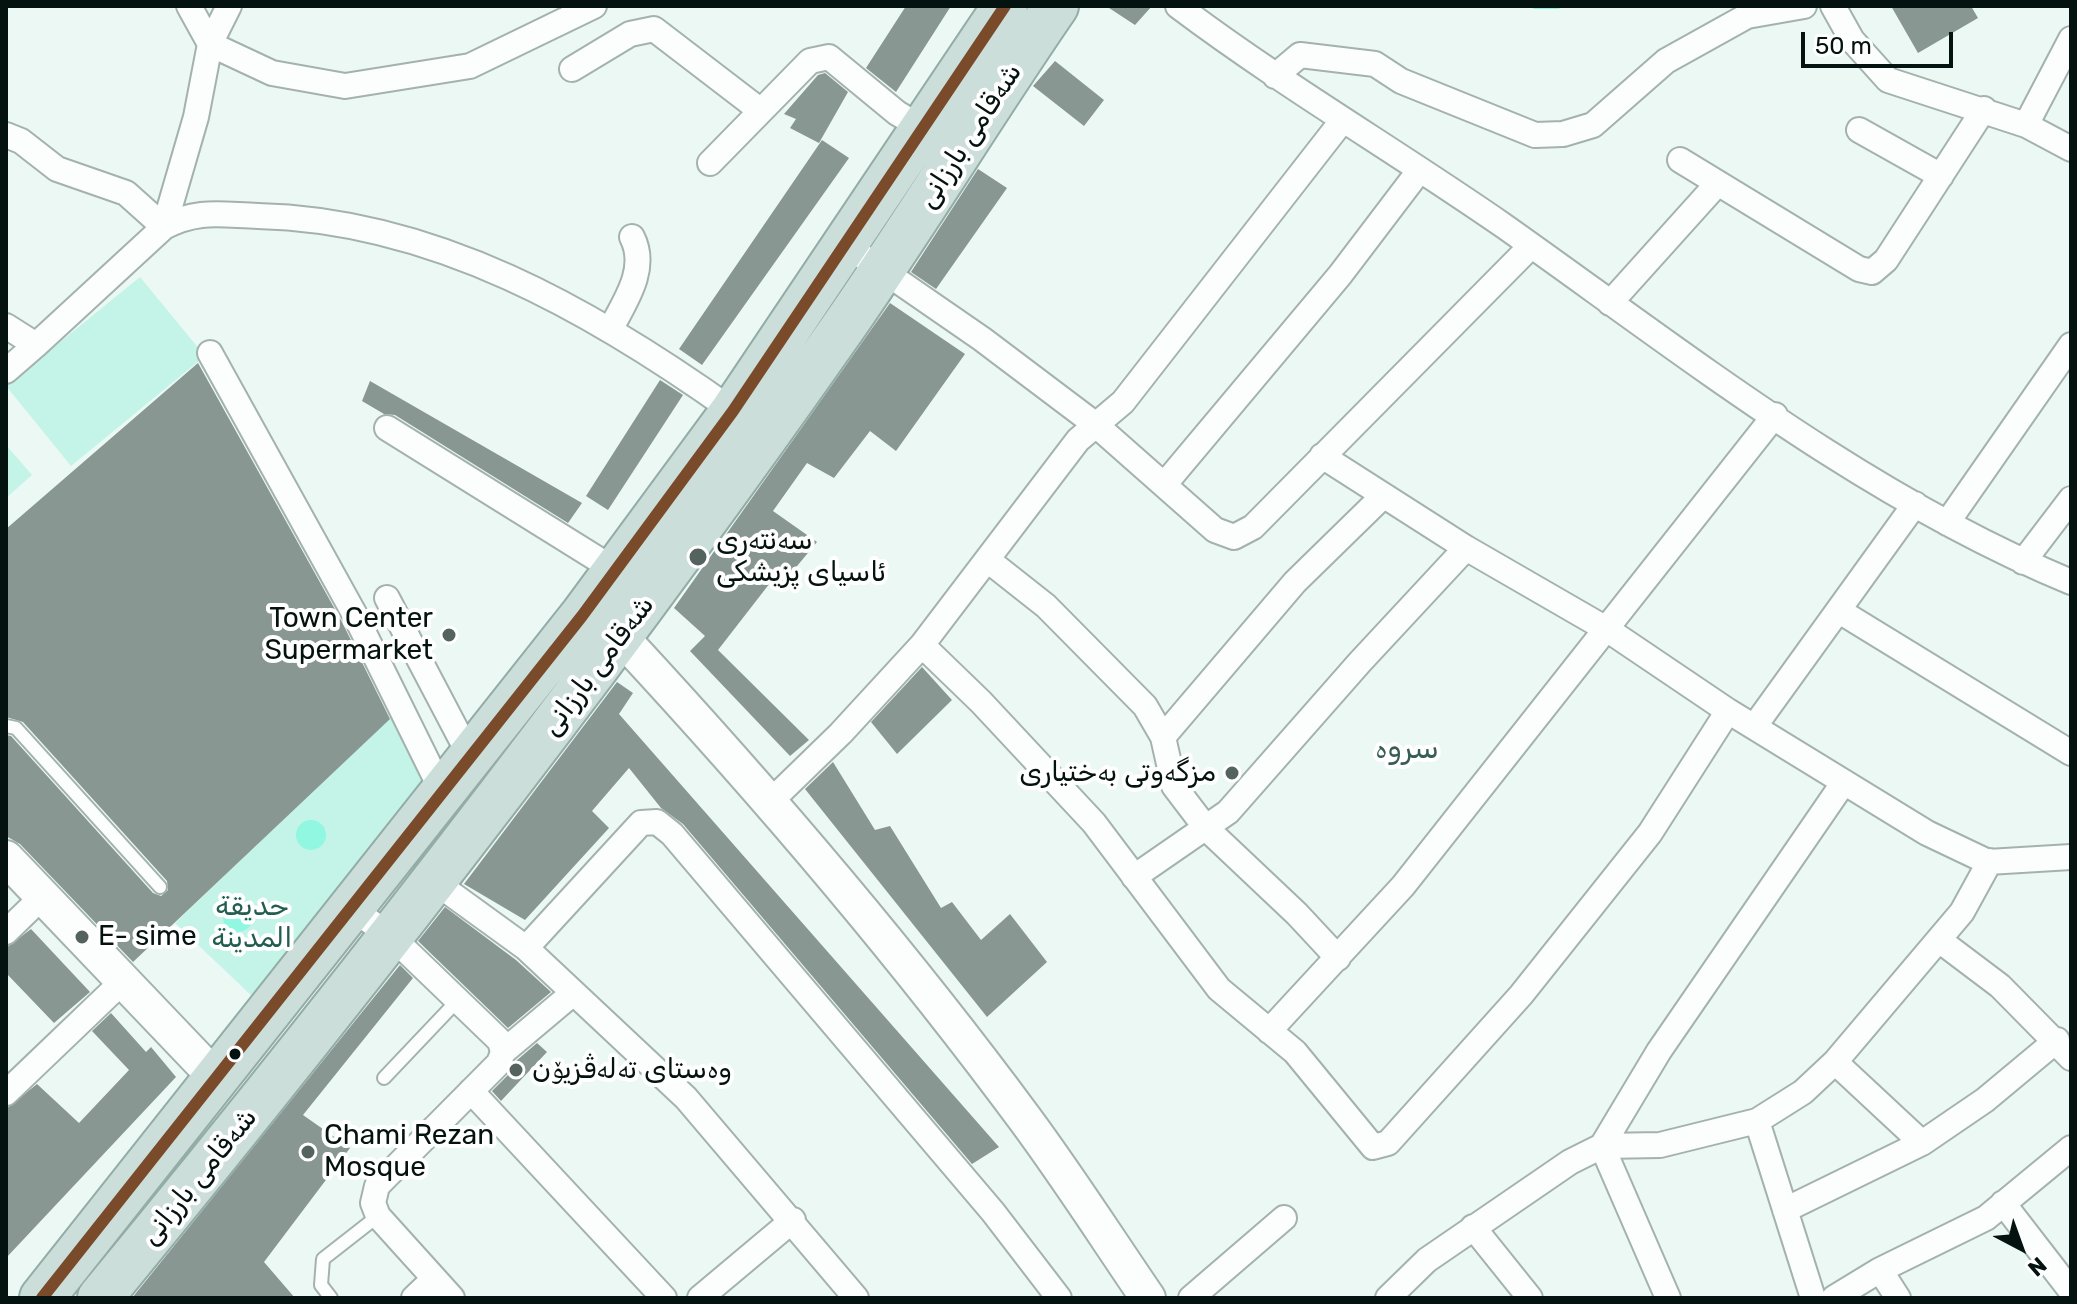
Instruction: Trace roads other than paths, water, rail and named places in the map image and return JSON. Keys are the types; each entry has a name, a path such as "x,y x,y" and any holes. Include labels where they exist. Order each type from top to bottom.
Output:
{"highway":[{"name":"شەقامی بارزانی","path":"42,1298 438,800 615,570 733,411 1005,6"},
{"name":"شەقامی بارزانی","path":"100,1298 393,938 621,637 882,270 1056,6"}],"street":[{"path":"189,6 210,44 272,73 345,86 470,66 594,6"},
{"path":"164,227 196,117 210,44 229,6"},
{"path":"1178,6 1275,76 1531,246 1775,415 1947,523 2023,562 2071,582"},
{"path":"1275,76 1300,55 1354,59 1375,64 1401,81 1535,135 1563,134 1593,125 1666,61 1747,16 1804,6"},
{"path":"1833,6 1852,40 1888,80 1920,93 1984,109 2026,125 2071,149"},
{"path":"572,69 630,34 654,29 761,111"},
{"path":"2026,125 2071,39"},
{"path":"710,163 810,61 829,57 897,113 922,128"},
{"path":"1680,160 1859,269 1872,272 1886,260 1984,109"},
{"path":"771,801 841,733 922,645 989,561 1078,440 1123,402 1342,121"},
{"path":"1859,130 1941,176"},
{"path":"6,135 21,141 57,169 126,193 164,227"},
{"path":"1164,485 1340,275 1419,171"},
{"path":"1610,303 1718,183"},
{"path":"6,371 164,227 189,214 311,217 450,254 501,273 611,328 733,411"},
{"path":"611,328 636,276 639,250 632,237"},
{"path":"843,243 982,339 1096,425 1215,530 1234,537 1253,527 1531,246"},
{"path":"6,326 36,345"},
{"path":"1947,523 2071,345"},
{"path":"210,353 355,615 435,777 438,800"},
{"path":"1269,1031 1403,886 1775,415"},
{"path":"387,428 615,570"},
{"path":"1322,456 1382,497 1608,630 1728,711 1927,833 1990,861 2071,857"},
{"path":"1163,737 1295,582 1382,497"},
{"path":"2023,562 2071,499"},
{"path":"1754,727 1841,612 1915,504"},
{"path":"1134,877 1228,812 1466,548"},
{"path":"989,561 1046,606 1145,706 1163,737 1174,786 1206,828 1297,914 1338,958"},
{"path":"387,598 471,758"},
{"path":"1841,612 2071,753"},
{"path":"621,637 771,801 1025,1120 1148,1298"},
{"path":"922,645 981,702 1094,823 1219,989 1295,1052 1373,1147 1388,1143 1521,995 1650,833 1728,711"},
{"path":"1602,1146 1659,1051 1844,782"},
{"path":"526,948 621,842 641,823 657,822 672,834 983,1200 1059,1298"},
{"path":"6,858 216,1078"},
{"path":"1388,1298 1427,1260 1473,1227 1570,1162 1602,1146 1660,1145 1757,1121 1803,1092 1835,1062 1962,912 1990,861"},
{"path":"435,882 526,948 686,1098 793,1220 856,1298"},
{"path":"6,932 42,897"},
{"path":"350,907 393,938 500,1041 503,1052"},
{"path":"1785,1210 1922,1143 2064,1049 2000,986 1939,940"},
{"path":"6,1093 122,982"},
{"path":"452,1298 378,1216 373,1203 377,1186 499,1063 503,1052 572,994"},
{"path":"1835,1062 1922,1143"},
{"path":"471,1091 664,1298"},
{"path":"1757,1121 1813,1298"},
{"path":"1602,1146 1668,1298"},
{"path":"1834,1298 1880,1270 1947,1240 1986,1218 2071,1148"},
{"path":"2003,1203 2071,1291"},
{"path":"1191,1298 1284,1218"},
{"path":"700,1298 793,1220"},
{"path":"1473,1227 1530,1298"},
{"path":"1880,1270 1898,1298"},
{"path":"414,1298 434,1279"}],"lane":[{"path":"6,726 16,728 160,887"},
{"path":"384,1078 458,1000"},
{"path":"331,1298 321,1285 323,1259 378,1216"}],"waterway":[{"path":"1535,6 1558,6"}],"place":[{"name":"سەنتەری ئاسیای پزیشکی","path":"698,557"},
{"name":"Town Center Supermarket","path":"449,635"},
{"name":"مزگەوتی بەختیاری","path":"1232,773"},
{"name":"E- sime","path":"82,937"},
{"name":"وەستای تەلەڤزیۆن","path":"516,1070"},
{"name":"Chami Rezan Mosque","path":"308,1152"}],"district":[{"name":"سروە","path":"1407,749"}],"park label":[{"name":"حديقة المدينة","path":"252,923"}]}
